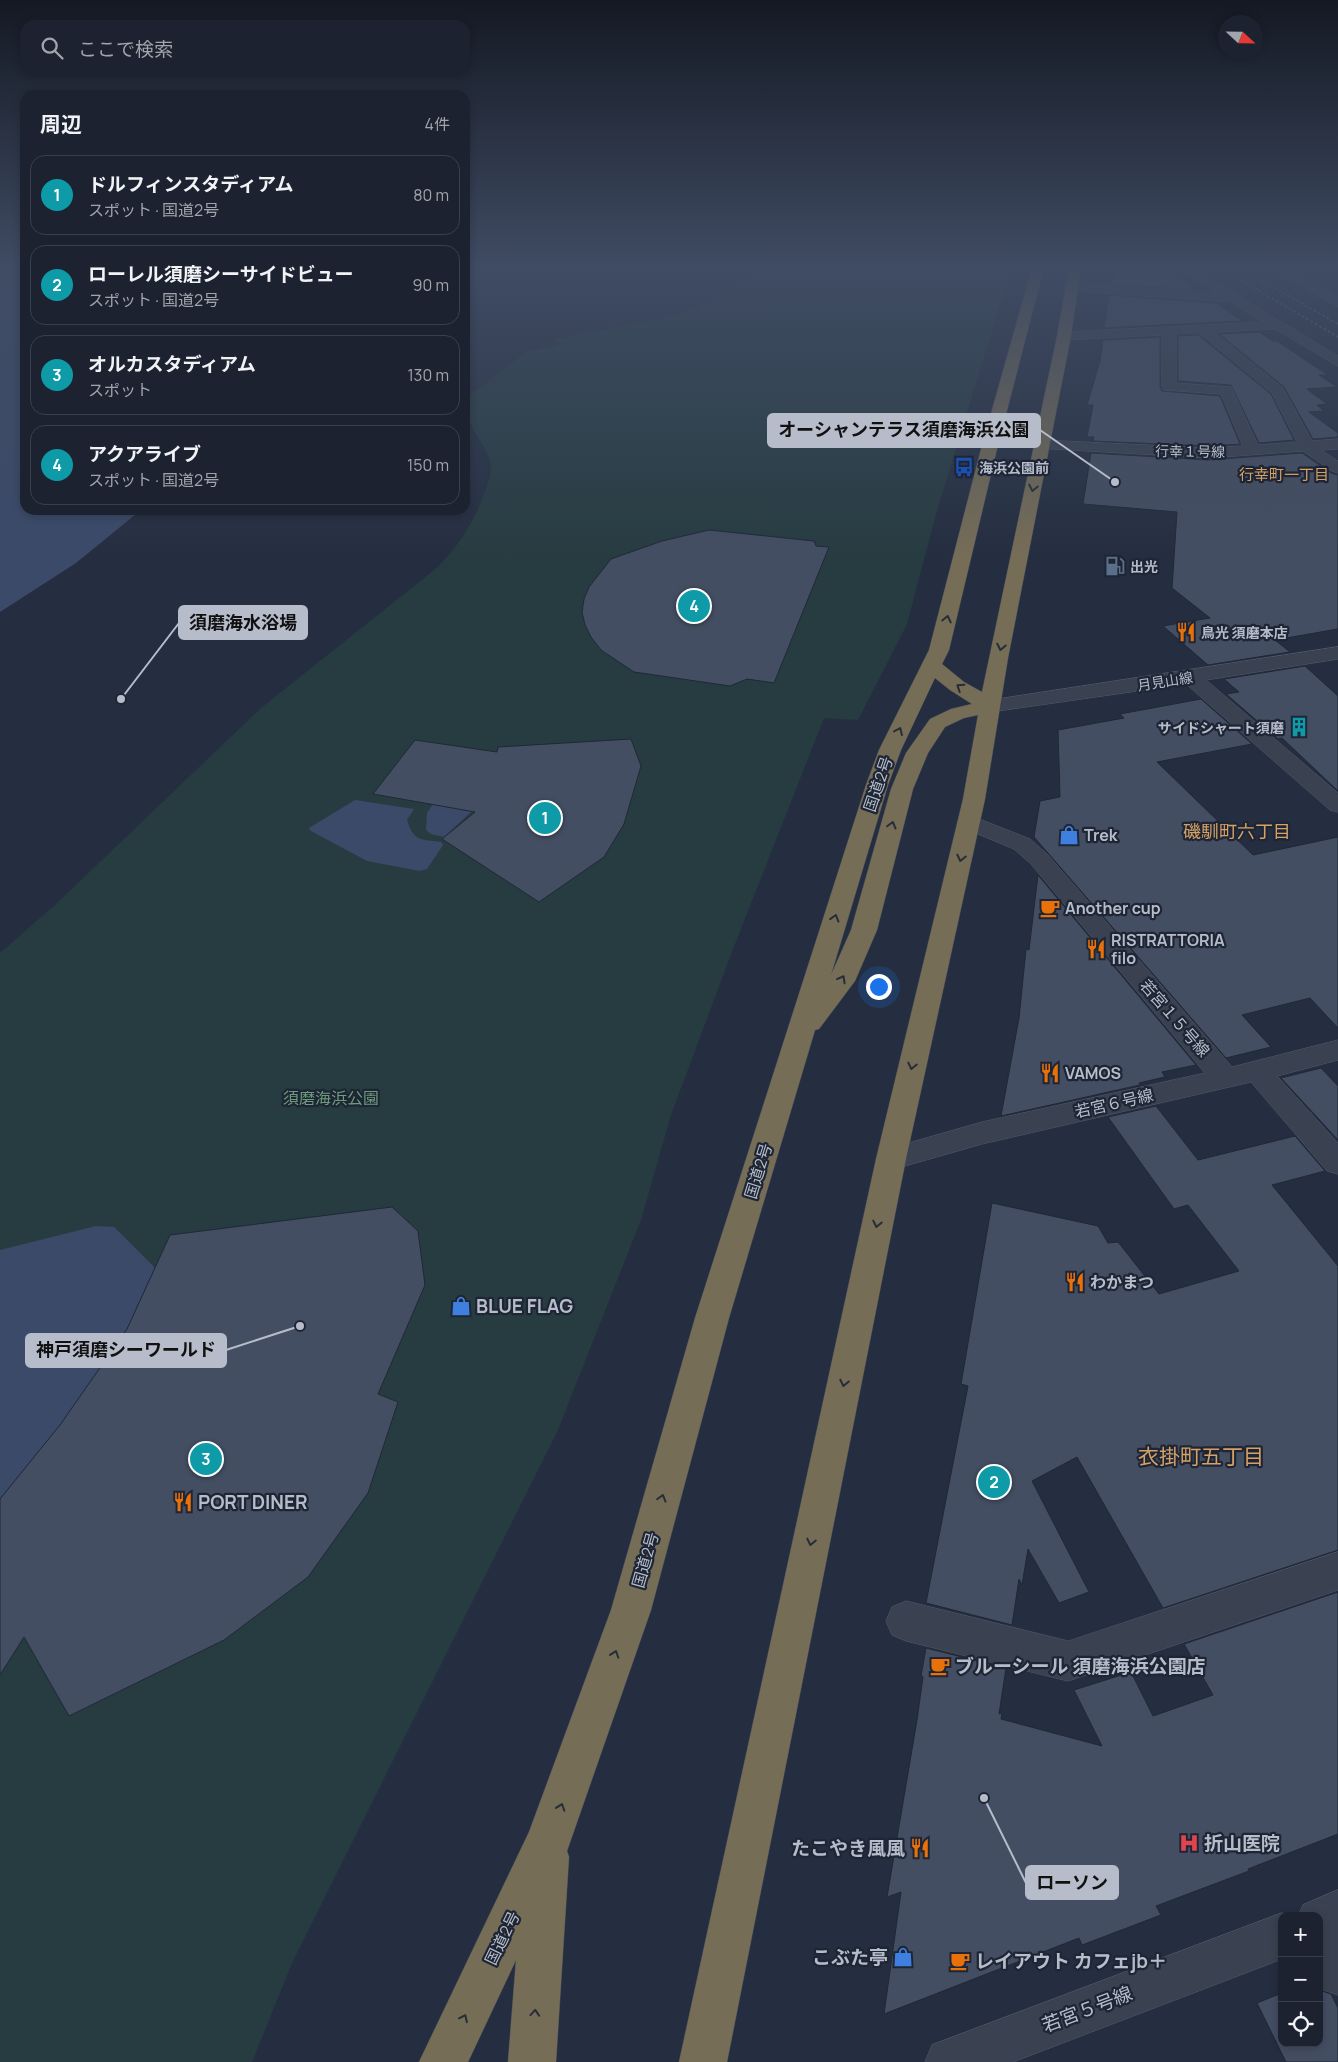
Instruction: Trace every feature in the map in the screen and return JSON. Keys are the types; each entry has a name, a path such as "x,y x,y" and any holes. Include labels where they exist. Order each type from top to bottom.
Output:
{"highway":[{"name":"国道2号","path":"443,2062 548,1842 630,1610 712,1318 877,785 890,750 939,650 1012,364"},
{"path":"703,2062 891,1159 969,822 998,658 1058,364"},
{"path":"931,665 957,686 991,706"},
{"path":"802,1031 842,982 864,930 902,789 917,753 937,723 958,713 991,706"},
{"path":"532,2062 548,1842"}],"street":[{"path":"1169,364 1169,387 1226,390 1253,450"},
{"path":"1244,364 1278,392 1307,447 1338,468"},
{"name":"行幸１号線","path":"1042,445 1208,453 1338,444"},
{"name":"月見山線","path":"991,706 1338,653"},
{"path":"1190,677 1338,805"},
{"name":"若宮１５号線","path":"969,822 1022,844 1039,858 1226,1078"},
{"name":"若宮６号線","path":"891,1159 982,1133 1257,1071 1338,1050"},
{"path":"1257,1071 1338,1163"},
{"path":"906,1621 1068,1661 1338,1571"},
{"path":"1323,1919 1338,1913"},
{"name":"若宮５号線","path":"949,2062 1278,1938"},
{"path":"1323,1947 1338,1972"}],"green space":[{"name":"須磨海浜公園","path":"511,364 982,364 936,514 907,624 858,720 824,718 733,949 671,1115 641,1220 557,1432 292,1963 252,2062 0,2062 0,953 55,905 261,708 438,567 452,551 473,519 490,478 491,467 488,455 470,421 470,395"}],"water":[{"path":"0,364 20,364 20,515 135,515 76,563 0,612"},
{"path":"453,774 490,786 471,812 444,837 431,834 426,830 427,813"},
{"path":"355,800 414,809 407,820 415,836 441,842 443,845 427,869 420,871 367,861 311,831 309,828"},
{"path":"96,1226 114,1227 155,1268 127,1329 60,1425 0,1499 0,1250"}],"building":[{"path":"1099,364 1160,364 1160,387 1162,391 1220,396 1240,444 1208,446 1093,441 1094,437 1087,437 1093,405 1087,405"},
{"path":"1178,364 1234,364 1271,394 1294,440 1259,443 1231,385 1178,381"},
{"path":"1256,364 1312,364 1328,375 1319,375 1337,387 1307,389 1327,404 1317,405 1324,411 1309,412 1338,433 1338,437 1313,439 1284,387"},
{"path":"1091,453 1208,460 1302,453 1331,473 1338,475 1338,629 1275,640 1290,652 1208,665 1163,626 1210,618 1172,588 1177,512 1083,504"},
{"path":"709,530 814,541 816,546 829,547 774,683 747,679 730,686 634,672 601,650 585,625 582,612 584,599 589,587 611,559 662,541"},
{"name":"サイドシャート須磨","path":"1305,666 1338,696 1338,791 1282,738 1278,739 1226,694 1239,692 1224,679"},
{"path":"1201,699 1252,744 1157,762 1253,855 1338,837 1338,1028 1310,998 1242,1015 1271,1047 1226,1058 1034,837 1040,801 1060,797 1058,730 1124,718 1120,714"},
{"path":"631,739 641,766 624,824 604,857 539,902 442,839 475,812 373,794 415,740 497,752 498,747"},
{"path":"1038,875 1196,1065 1162,1072 1165,1077 1139,1083 1140,1085 1001,1116 1019,1018 1026,949 1029,950"},
{"path":"1321,1068 1338,1086 1338,1140 1281,1078"},
{"path":"1156,1106 1198,1160 1295,1136 1325,1171 1272,1185 1338,1266 1338,1550 1163,1608 1077,1457 1032,1481 1089,1592 1059,1603 1028,1549 1022,1585 1019,1579 1012,1625 926,1603 968,1386 961,1384 992,1203 1098,1226 1108,1243 1118,1242 1159,1294 1239,1271 1188,1205 1174,1209 1108,1117"},
{"path":"392,1207 418,1231 425,1285 378,1394 398,1402 368,1493 308,1577 224,1640 69,1716 24,1637 0,1675 0,1499 60,1425 127,1329 170,1235"},
{"path":"1338,1592 1338,1834 1248,1869 1249,1871 1156,1906 1161,1915 1082,1945 1079,1938 884,2014 901,1892 887,1897 917,1720 926,1648 1006,1668 999,1714 1002,1713 1001,1719 1102,1746 1074,1690 1131,1672 1153,1716 1213,1695 1184,1644"},
{"path":"1323,1991 1331,1994 1338,2008 1338,2062 1286,2062 1279,2047 1323,2047"},
{"path":"1278,1995 1278,2046 1257,2003"}],"place":[{"name":"海浜公園前","path":"964,467"},
{"name":"オーシャンテラス須磨海浜公園","path":"1115,482"},
{"name":"出光","path":"1115,566"},
{"name":"アクアライブ","path":"694,606"},
{"name":"鳥光 須磨本店","path":"1186,632"},
{"name":"須磨海水浴場","path":"121,699"},
{"name":"サイドシャート須磨","path":"1299,727"},
{"name":"ドルフィンスタディアム","path":"545,818"},
{"name":"Trek","path":"1069,835"},
{"name":"Another cup","path":"1050,908"},
{"name":"RISTRATTORIA filo","path":"1096,949"},
{"name":"VAMOS","path":"1050,1073"},
{"name":"わかまつ","path":"1075,1282"},
{"name":"BLUE FLAG","path":"461,1306"},
{"name":"神戸須磨シーワールド","path":"300,1326"},
{"name":"オルカスタディアム","path":"206,1459"},
{"name":"ローレル須磨シーサイドビュー","path":"994,1482"},
{"name":"PORT DINER","path":"183,1502"},
{"name":"ブルーシール 須磨海浜公園店","path":"940,1666"},
{"name":"ローソン","path":"984,1798"},
{"name":"折山医院","path":"1189,1843"},
{"name":"たこやき風風","path":"920,1848"},
{"name":"こぶた亭","path":"903,1957"},
{"name":"レイアウト カフェjb＋","path":"960,1961"}],"district":[{"name":"行幸町一丁目","path":"1284,474"},
{"name":"磯馴町六丁目","path":"1237,831"},
{"name":"衣掛町五丁目","path":"1201,1456"}]}
